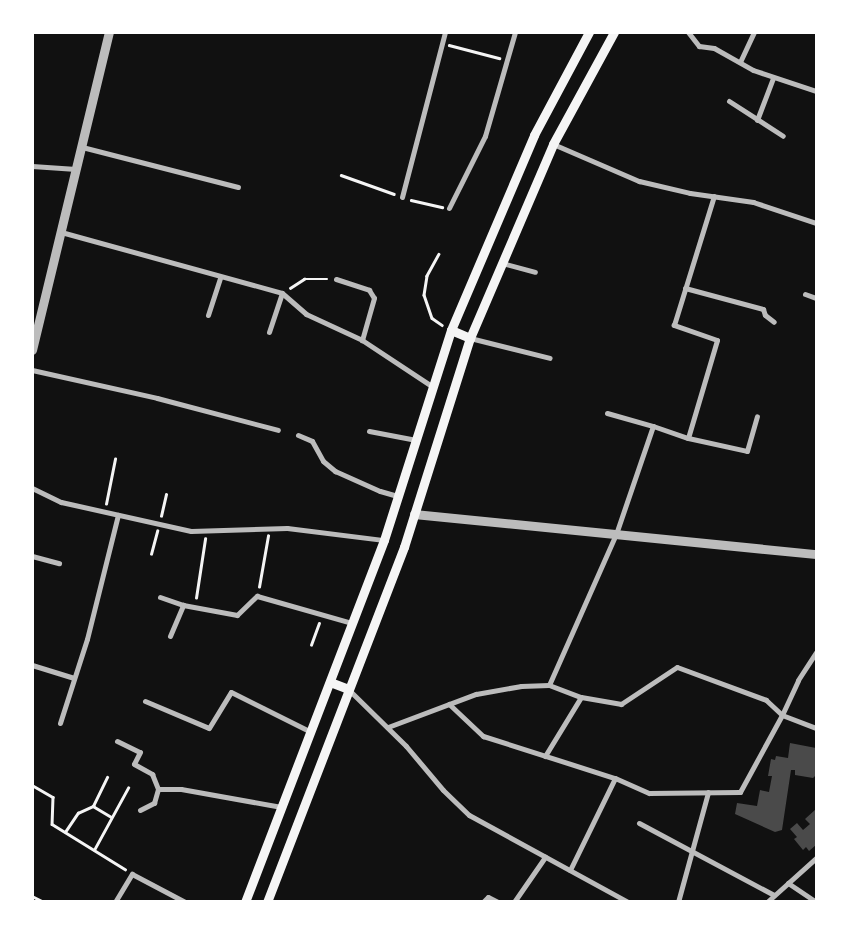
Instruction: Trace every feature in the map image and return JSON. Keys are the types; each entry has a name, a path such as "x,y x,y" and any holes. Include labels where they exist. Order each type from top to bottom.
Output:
{"main road":[{"path":"244,902 384,540 450,330 534,135 589,32"},
{"path":"267,902 404,547 470,338 553,144 614,32"},
{"path":"450,330 470,338"},
{"path":"330,682 348,689"}],"street":[{"path":"32,350 36,320 61,232 109,32"},
{"path":"402,197 445,32"},
{"path":"449,208 485,136 515,32"},
{"path":"688,32 699,46 714,48 773,78 816,92"},
{"path":"740,62 754,32"},
{"path":"757,120 773,78"},
{"path":"729,101 783,136"},
{"path":"553,144 640,181 753,202 816,222"},
{"path":"82,147 238,187"},
{"path":"32,166 76,169"},
{"path":"688,438 717,340 674,325 714,196"},
{"path":"61,232 282,293 306,314 362,340 433,386"},
{"path":"502,263 535,272"},
{"path":"208,315 220,277"},
{"path":"336,279 369,290 374,298 362,340"},
{"path":"685,288 763,309 765,315 774,322"},
{"path":"270,332 282,293"},
{"path":"805,294 816,298"},
{"path":"470,338 550,358"},
{"path":"32,370 157,398 278,430"},
{"path":"607,413 688,438 747,451 757,416"},
{"path":"550,685 616,534 653,426"},
{"path":"369,431 416,440"},
{"path":"298,435 312,441 323,461 335,471 380,491 398,496"},
{"path":"32,488 61,502 191,531 287,528 384,540"},
{"path":"60,723 87,639 118,514"},
{"path":"414,514 816,554"},
{"path":"32,556 60,564"},
{"path":"160,597 184,605 237,615 257,596 352,623"},
{"path":"170,636 184,605"},
{"path":"449,704 483,736 615,778 649,793 740,792 798,680 816,652"},
{"path":"32,665 74,678"},
{"path":"388,727 476,694 521,686 550,685 581,697 621,704 677,667 766,700 782,714 816,728"},
{"path":"348,689 388,727 468,815 628,902"},
{"path":"144,701 208,728 231,692 311,732"},
{"path":"545,756 581,697"},
{"path":"117,741 140,752 134,764 152,774 158,789 154,803 140,810"},
{"path":"570,870 615,778"},
{"path":"158,789 180,789 281,808"},
{"path":"678,902 693,853 708,792"},
{"path":"639,823 774,895"},
{"path":"514,902 545,856"},
{"path":"767,902 816,858"},
{"path":"115,902 132,874 185,902"},
{"path":"788,883 816,902"},
{"path":"483,902 488,897 498,902"}],"path":[{"path":"443,44 507,60"},
{"path":"439,254 427,276 424,295 432,318 450,330"},
{"path":"282,293 304,279 336,279"},
{"path":"105,512 115,459"},
{"path":"257,596 269,529"},
{"path":"195,607 206,530"},
{"path":"311,645 322,614"},
{"path":"65,832 78,813 93,806 107,777"},
{"path":"32,785 52,797 52,824 132,874"},
{"path":"94,850 128,788"},
{"path":"93,806 112,817"},
{"path":"32,896 44,902"}],"building":[{"path":"790,743 816,748 816,775 813,778 795,775 795,770 791,770 782,830 775,832 735,814 737,803 757,806 760,790 769,792 772,776 768,776 771,759 775,760 776,756 788,758"},
{"path":"816,809 816,845 809,851 806,847 803,850 794,839 797,837 790,829 797,823 803,830 810,824 805,819"}]}
